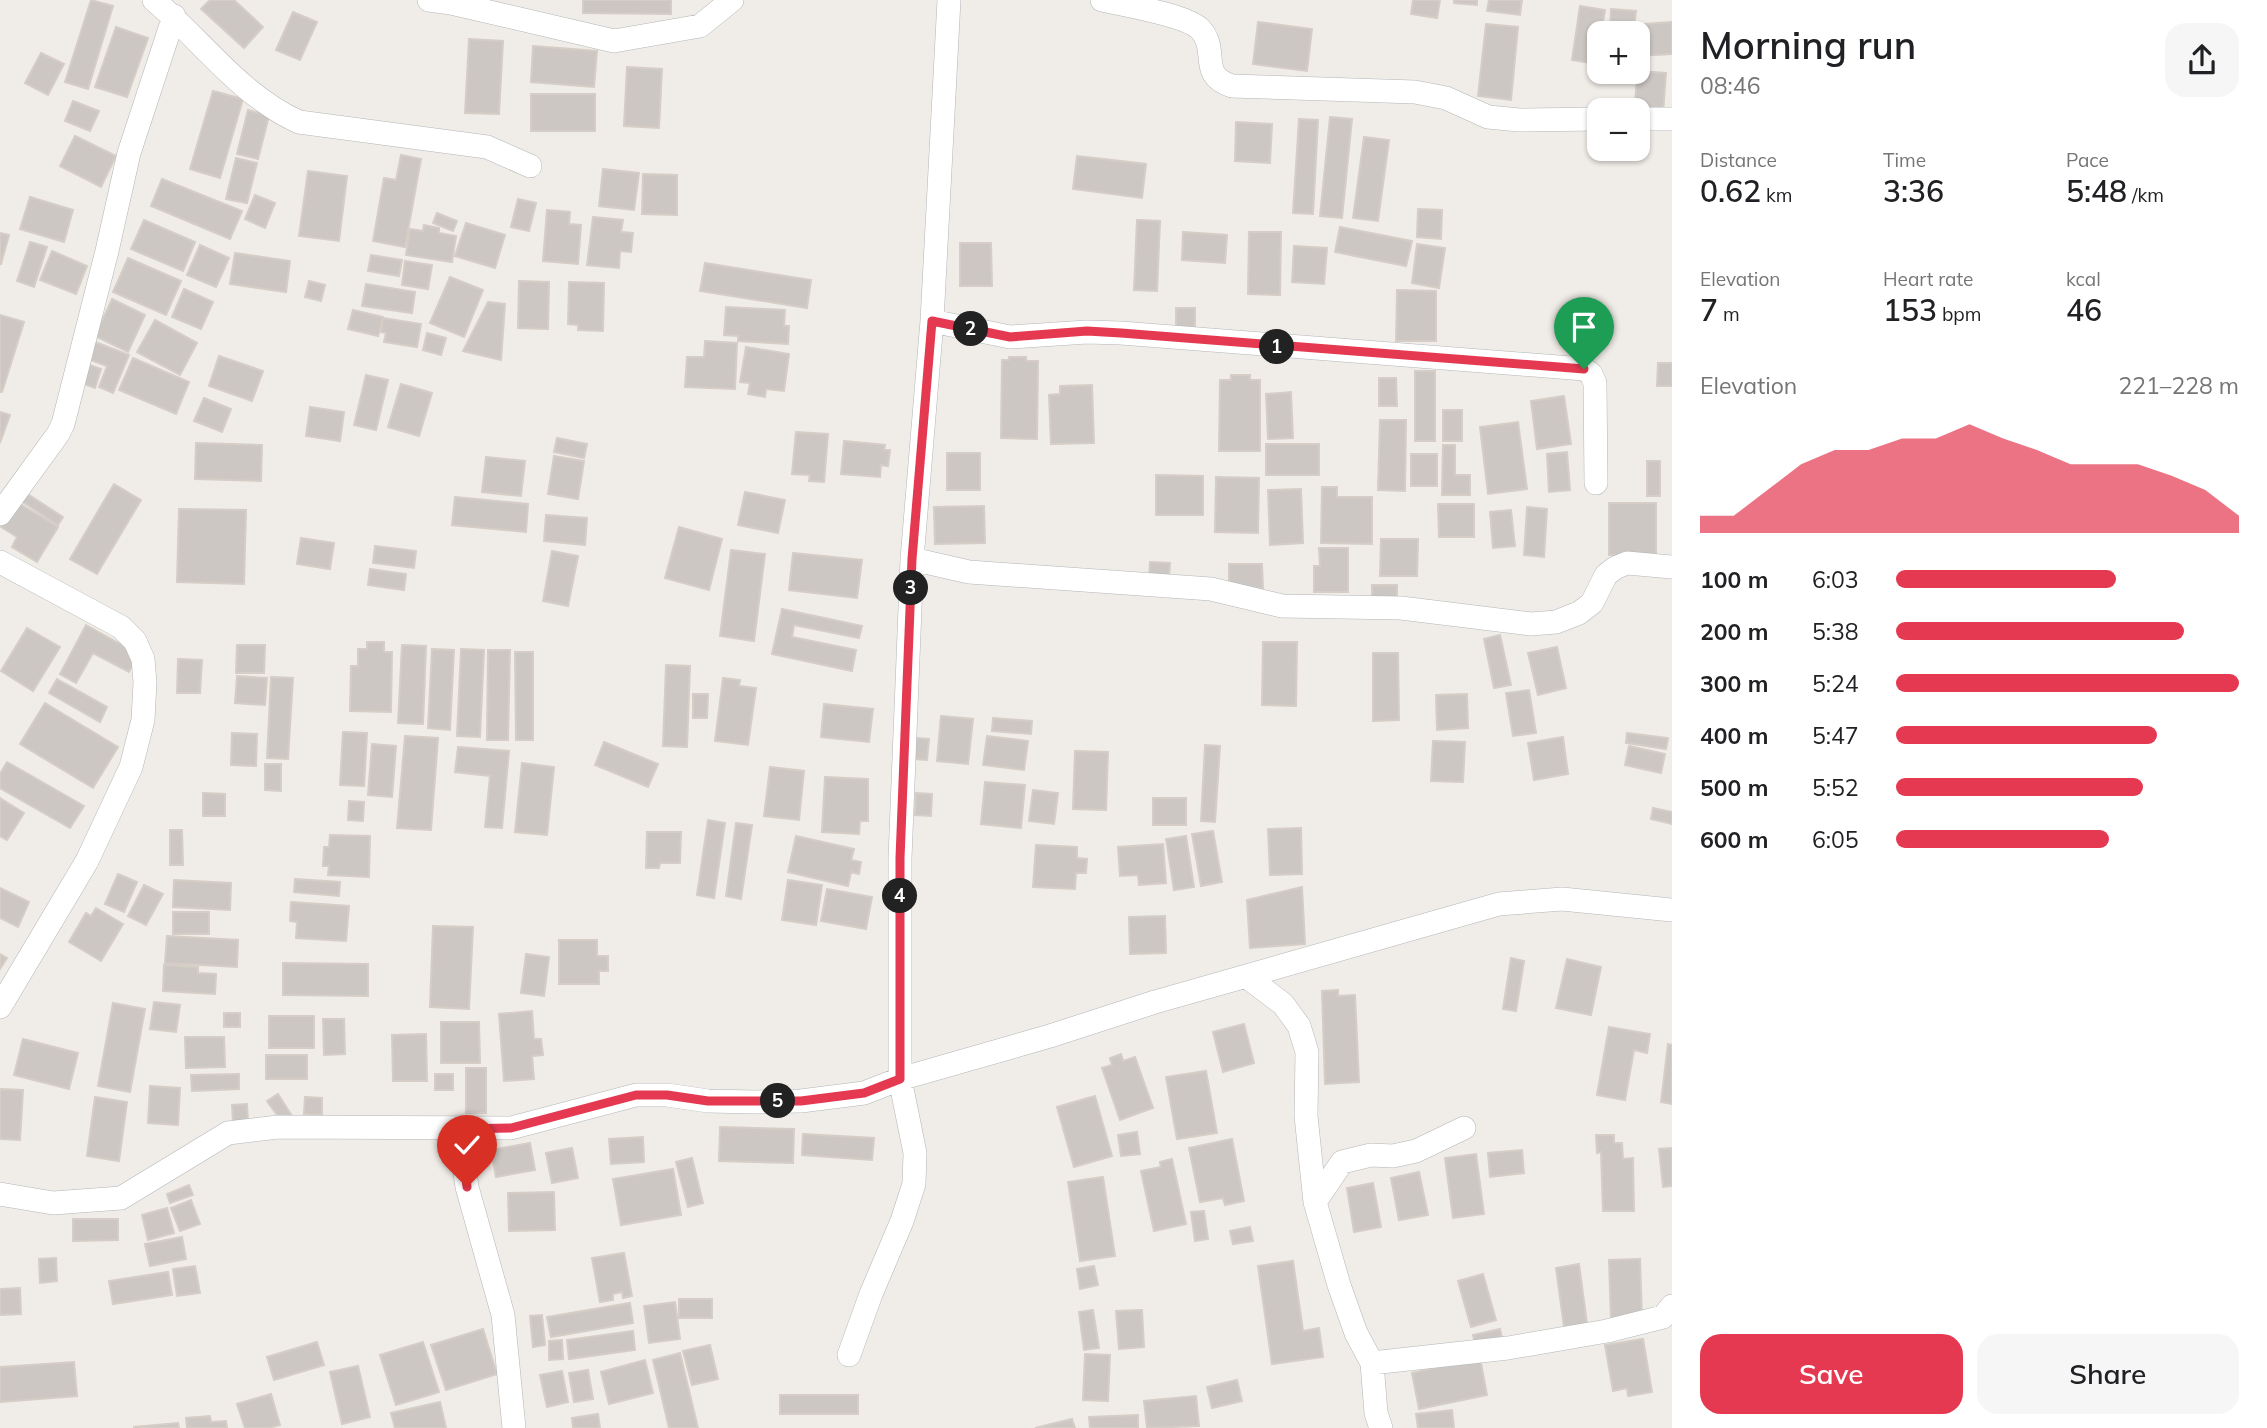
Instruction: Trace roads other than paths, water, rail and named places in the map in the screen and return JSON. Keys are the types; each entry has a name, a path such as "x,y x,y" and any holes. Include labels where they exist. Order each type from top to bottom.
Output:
{"street":[{"path":"154,0 174,16 258,99 278,113 299,122 487,147 530,166"},
{"path":"429,0 614,41 700,26 732,0"},
{"path":"849,1355 914,1184 915,1153 900,1079 900,858 912,559 932,321 949,0"},
{"path":"1102,0 1182,19 1199,28 1206,37 1212,73 1219,81 1232,86 1415,92 1446,98 1488,117 1520,120 1587,119"},
{"path":"0,514 63,424 129,153 174,16"},
{"path":"1650,119 1672,119"},
{"path":"932,321 1010,337 1087,331 1584,369 1591,374 1595,383 1596,484"},
{"path":"912,559 969,572 1211,589 1282,607 1401,608 1531,624 1556,622 1579,613 1592,603 1606,575 1627,563 1672,567"},
{"path":"0,562 121,627 135,641 143,659 145,682 143,720 131,767 87,861 0,1007"},
{"path":"0,1194 53,1203 121,1198 228,1133 278,1128 511,1128 636,1095 667,1095 708,1101 801,1101 864,1093 900,1079 1050,1036 1154,1002 1499,904 1562,899 1672,910"},
{"path":"1247,977 1283,1004 1299,1026 1307,1052 1306,1116 1315,1202 1339,1285 1356,1333 1372,1363 1376,1413 1381,1428"},
{"path":"1315,1202 1342,1161 1416,1151 1464,1128"},
{"path":"460,1129 467,1187 503,1315 514,1428"},
{"path":"1372,1363 1508,1348 1607,1331 1663,1317 1672,1306"}]}
